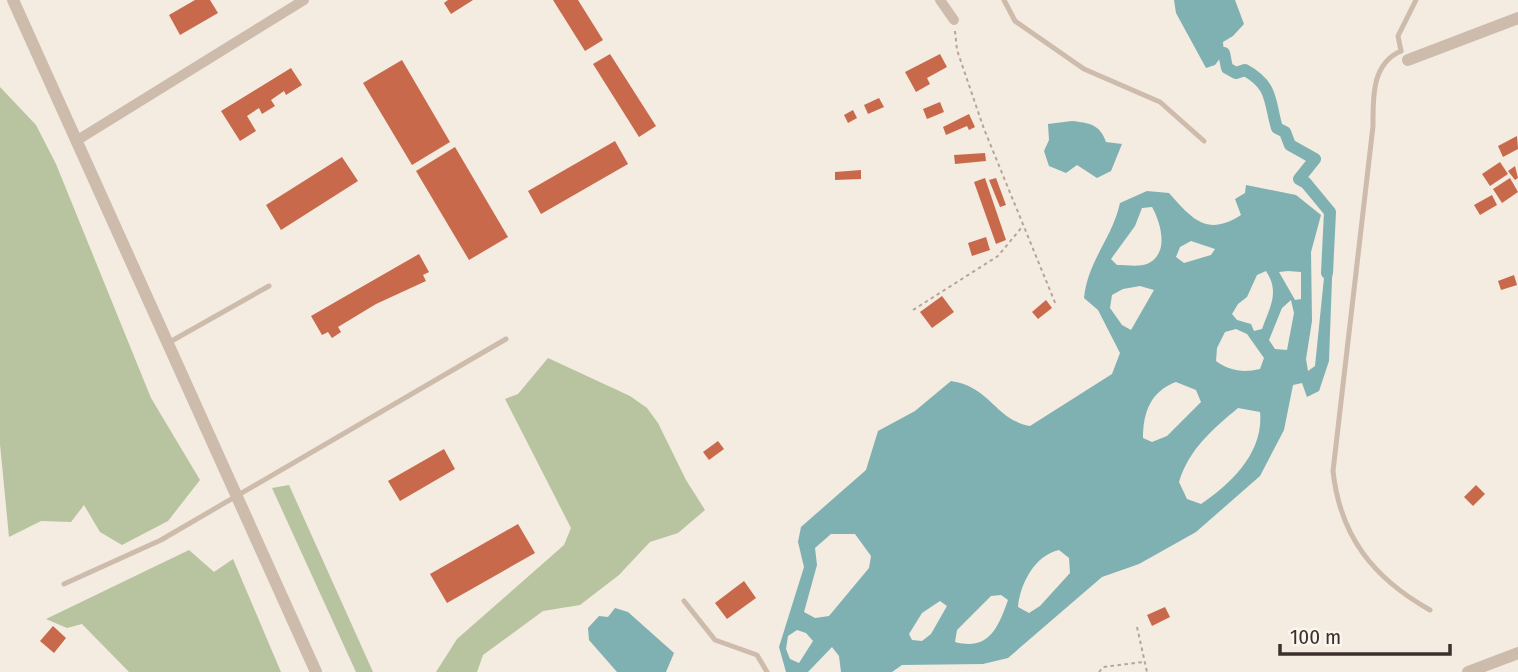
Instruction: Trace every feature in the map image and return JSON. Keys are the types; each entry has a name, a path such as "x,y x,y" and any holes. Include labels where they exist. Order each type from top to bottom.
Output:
{"street":[{"path":"13,0 316,672"},
{"path":"76,141 304,0"},
{"path":"940,0 954,20"},
{"path":"1405,56 1518,19"},
{"path":"1468,672 1518,653"}],"lane":[{"path":"1004,0 1016,21 1084,69 1160,102 1205,141"},
{"path":"1416,0 1398,36 1405,56 1392,55 1380,70 1373,92 1373,126 1333,471 1337,504 1369,564 1398,592 1430,610"},
{"path":"167,343 269,286"},
{"path":"64,584 161,540 506,340"},
{"path":"684,601 715,640 757,655 766,672"}],"path":[{"path":"954,20 957,50 984,129 1056,305"},
{"path":"913,310 998,256 1024,225"},
{"path":"1137,627 1147,672"},
{"path":"1099,672 1102,667 1143,662"}],"green space":[{"path":"0,87 36,125 56,164 151,398 200,480 168,521 122,545 100,532 84,505 71,522 41,521 9,537 0,444"},
{"path":"548,358 630,396 647,408 658,423 686,480 705,510 678,533 650,542 619,575 580,605 543,611 483,655 477,672 436,672 457,639 564,545 571,528 505,399 518,394"},
{"path":"289,485 373,672 356,672 272,488"},
{"path":"189,550 214,572 233,559 281,672 129,672 82,624 67,628 46,619"}],"water":[{"path":"1174,0 1235,0 1244,24 1223,42 1224,53 1215,65 1206,68 1176,13"},
{"path":"1072,121 1093,125 1101,131 1106,142 1122,144 1111,171 1097,178 1077,165 1066,173 1049,166 1044,151 1049,140 1048,124"},
{"path":"1246,185 1296,195 1321,215 1311,252 1312,321 1306,359 1308,371 1315,366 1326,258 1333,251 1329,361 1319,391 1307,397 1302,383 1293,385 1284,430 1260,476 1196,532 1139,564 1102,577 1008,658 983,664 902,665 892,672 841,672 839,656 832,647 808,672 786,672 779,647 804,567 798,542 801,527 866,470 878,431 915,411 951,381 975,390 1008,417 1030,426 1112,374 1120,353 1098,310 1084,298 1090,272 1112,228 1120,203 1147,191 1169,193 1193,217 1209,225 1229,221 1241,215 1235,199 1245,193","holes":["1152,207 1162,238 1159,253 1147,264 1117,265 1111,259 1135,226 1142,208","1191,241 1215,249 1211,255 1184,263 1176,257 1180,247","1266,271 1273,293 1262,329 1254,331 1251,324 1237,320 1232,314 1238,304 1247,297 1257,275","1279,272 1301,272 1301,299 1295,300","1140,286 1154,290 1131,330 1122,325 1110,308 1112,295 1123,289","1291,300 1294,313 1287,350 1275,349 1269,340 1282,308","1236,329 1247,334 1264,358 1260,369 1248,371 1232,369 1216,361 1217,348 1225,332","1176,382 1196,390 1201,402 1167,436 1152,442 1143,438 1143,428 1147,411 1155,397","1238,408 1260,412 1257,440 1244,465 1224,486 1201,504 1187,499 1179,482 1189,459 1211,432","831,534 855,534 871,556 869,568 829,616 815,618 804,612 817,565 815,548","1059,550 1069,558 1070,573 1040,606 1029,613 1018,607 1019,598 1036,564 1050,553","1001,595 1008,600 996,628 984,640 967,644 955,642 957,630 991,596","940,601 947,606 931,634 922,641 912,640 909,634 922,613","797,630 806,633 813,641 799,663 790,659 786,649 788,636"]},
{"path":"615,608 628,612 674,653 666,672 617,672 589,640 588,628 599,616 608,617"}],"building":[{"path":"195,0 210,0 218,13 180,35 169,15"},
{"path":"448,0 473,0 451,14 444,3"},
{"path":"553,0 578,0 603,40 585,51"},
{"path":"610,54 656,126 639,137 593,64"},
{"path":"940,54 947,67 927,78 930,84 916,92 905,72"},
{"path":"402,60 450,142 412,165 363,83"},
{"path":"291,68 302,85 286,95 284,91 271,100 275,106 262,114 259,108 247,116 256,131 240,141 221,111"},
{"path":"879,98 884,107 868,114 864,105"},
{"path":"940,102 944,112 927,119 923,109"},
{"path":"853,110 857,118 848,123 844,115"},
{"path":"969,114 975,127 969,130 967,126 946,135 943,127"},
{"path":"1517,136 1518,149 1503,157 1498,146"},
{"path":"615,141 628,164 541,214 528,191"},
{"path":"455,147 508,237 469,260 416,171"},
{"path":"985,153 986,161 955,164 954,155"},
{"path":"342,157 358,181 281,230 266,205"},
{"path":"1500,162 1508,174 1490,186 1482,174"},
{"path":"1515,166 1518,178 1515,180 1508,171"},
{"path":"861,170 861,179 835,180 835,172"},
{"path":"985,178 1006,240 996,244 974,182"},
{"path":"996,178 1006,205 1000,207 989,180"},
{"path":"1510,178 1518,192 1502,203 1493,189"},
{"path":"1492,195 1497,205 1480,215 1474,205"},
{"path":"986,237 990,250 972,256 968,243"},
{"path":"419,254 429,272 423,275 426,281 376,304 338,327 341,332 332,338 328,332 322,335 311,316"},
{"path":"1514,275 1517,285 1501,290 1498,281"},
{"path":"942,296 954,312 932,328 920,312"},
{"path":"1046,300 1052,308 1038,319 1032,312"},
{"path":"718,441 724,449 709,460 703,452"},
{"path":"444,449 455,469 400,501 388,481"},
{"path":"1476,485 1485,494 1473,506 1464,497"},
{"path":"518,524 535,553 447,603 430,574"},
{"path":"744,581 756,598 727,619 715,603"},
{"path":"1165,607 1170,617 1152,626 1147,615"},
{"path":"53,626 66,638 54,653 40,641"}],"waterway":[{"path":"1224,53 1227,68 1236,73 1245,70 1261,82 1269,95 1277,128 1285,132 1290,145 1315,159 1299,179 1306,183 1330,212 1327,273"}]}
